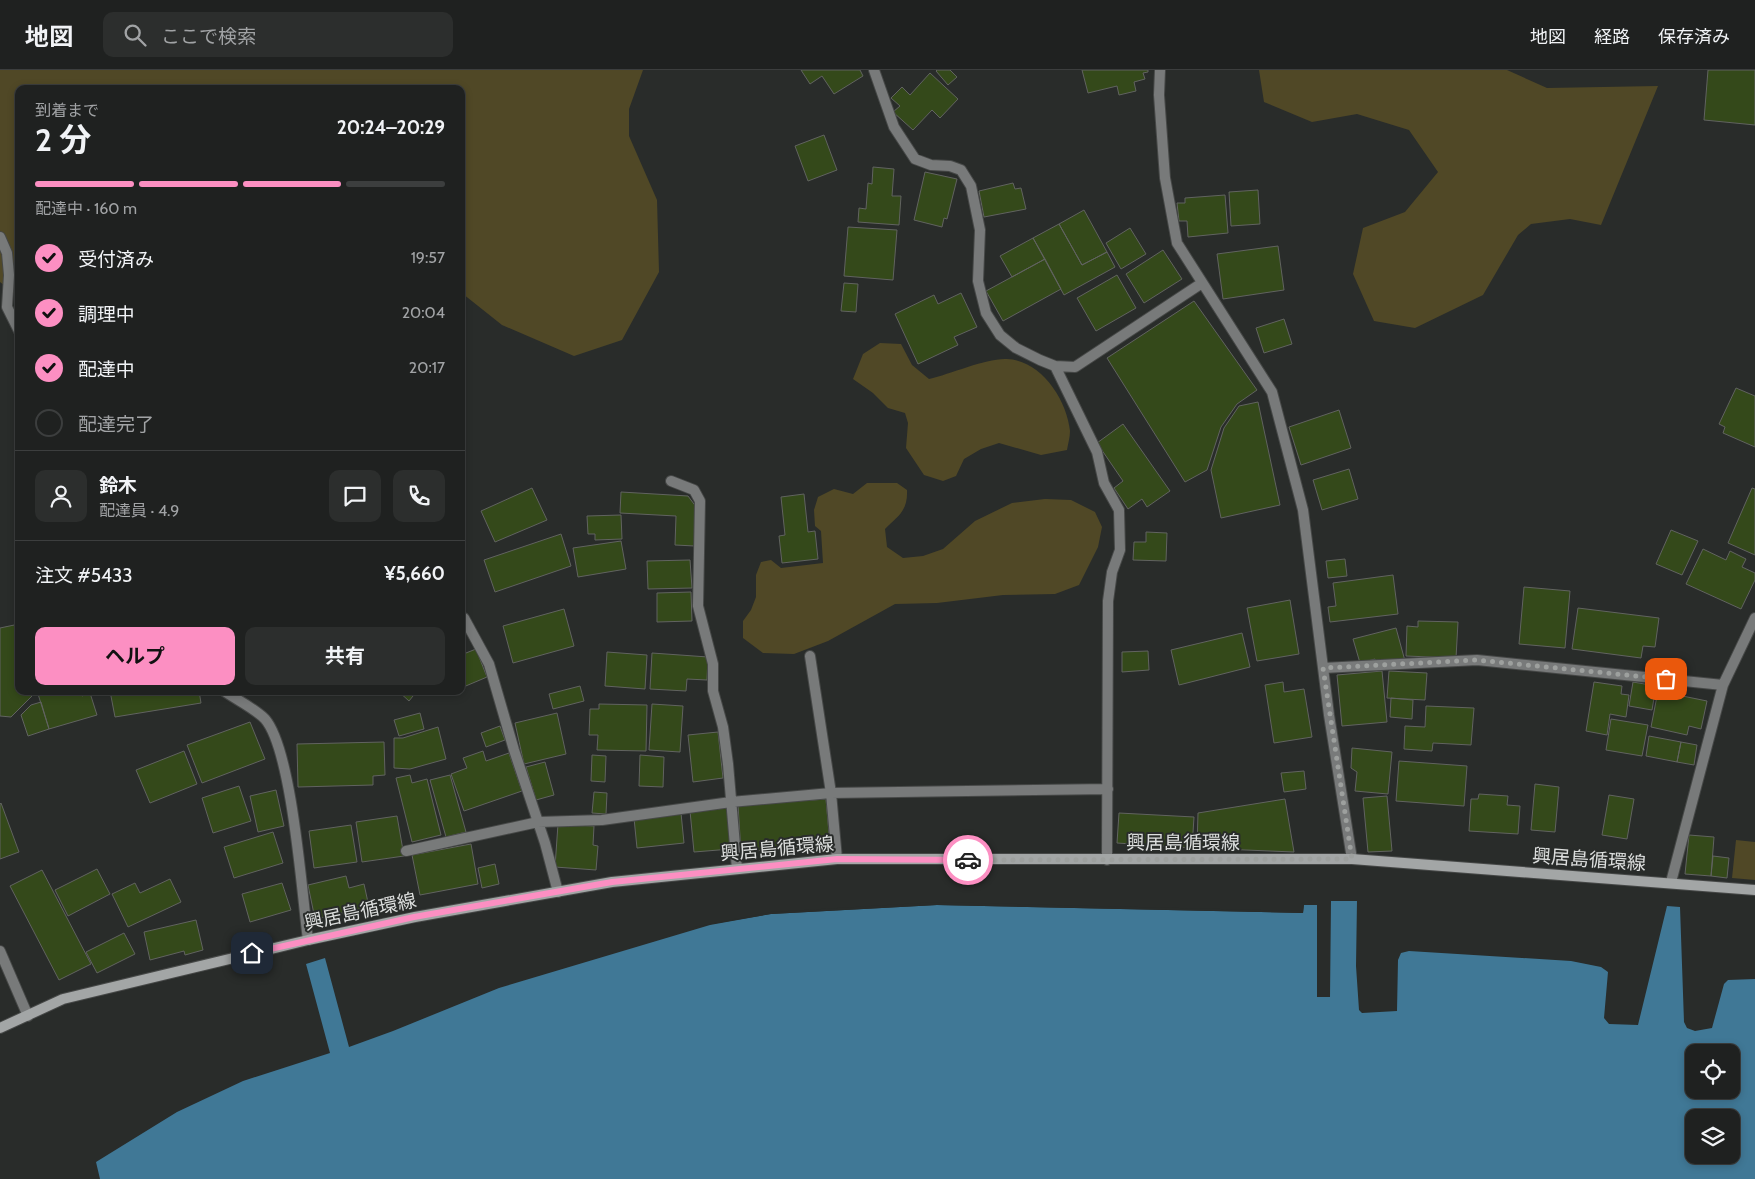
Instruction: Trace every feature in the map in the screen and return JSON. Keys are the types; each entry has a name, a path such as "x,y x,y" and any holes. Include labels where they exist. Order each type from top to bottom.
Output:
{"main road":[{"name":"興居島循環線","path":"0,1028 63,999 308,940 414,917 612,882 837,859 1352,859 1671,882 1755,890"}],"street":[{"path":"874,70 894,127 915,159 931,165 950,166 961,170 971,186 980,230 978,281 986,313 1000,335 1016,348 1055,366 1075,367 1202,283"},
{"path":"1160,70 1159,95 1165,178 1177,243 1272,392 1303,510 1323,668 1352,859"},
{"path":"0,237 7,253 9,275 7,307 15,323"},
{"path":"1055,366 1097,452 1104,482 1119,510 1120,550 1112,572 1108,602 1108,860"},
{"path":"671,481 694,490 700,501 698,606 713,664 713,690 723,728 737,869"},
{"path":"1671,882 1723,685 1755,618"},
{"path":"465,620 489,664 558,892"},
{"path":"810,656 831,793 837,859"},
{"path":"1323,668 1477,660 1723,685"},
{"path":"230,695 265,720 277,739 290,796 308,940"},
{"path":"406,851 538,822 602,820 731,802 831,793 1108,789"},
{"path":"0,951 28,1016"}],"shaded area":[{"path":"0,70 643,70 629,109 629,136 657,200 659,272 622,340 574,356 502,325 465,296 465,85 15,85 15,294 0,282"},
{"path":"1259,70 1507,70 1547,88 1658,86 1601,225 1570,219 1531,224 1518,235 1483,295 1415,328 1374,321 1353,274 1363,228 1405,212 1438,172 1409,130 1357,114 1312,122 1264,102"},
{"path":"880,343 901,344 912,365 929,379 999,359 1019,361 1031,366 1050,384 1064,407 1070,431 1067,450 1041,455 999,443 981,449 964,459 956,476 943,481 924,475 906,448 908,423 905,413 888,408 873,393 853,379 863,354"},
{"path":"867,483 897,483 907,490 904,508 885,529 887,547 903,558 923,556 943,549 975,521 1012,503 1045,499 1071,500 1095,512 1102,527 1098,547 1079,585 1055,594 1003,595 937,603 895,604 828,641 794,654 763,653 743,638 743,621 751,610 756,597 756,575 761,562 771,560 781,568 823,563 821,531 815,526 814,510 818,497 834,489 853,494"},
{"path":"1736,840 1755,842 1755,880 1732,878"}],"water":[{"path":"1331,901 1357,901 1356,966 1359,1010 1362,1013 1397,1011 1398,960 1401,953 1409,951 1571,961 1601,967 1608,972 1604,1018 1609,1024 1638,1025 1667,906 1680,907 1684,1022 1687,1028 1695,1031 1712,1028 1724,984 1728,980 1755,979 1755,1179 100,1179 96,1162 177,1112 243,1081 330,1053 306,964 325,958 349,1047 499,988 710,925 771,914 937,905 1303,913 1304,905 1317,905 1317,997 1330,997"}],"pier":[{"path":"937,902 1301,911 1301,904 1304,902 1303,913 937,905 771,914 694,927 771,912"}],"building":[{"path":"801,70 860,70 863,76 834,94 822,76 810,84"},
{"path":"937,70 950,70 957,77 948,85"},
{"path":"1082,70 1148,70 1148,72 1143,73 1145,79 1134,82 1136,91 1119,95 1117,86 1088,93"},
{"path":"1708,70 1755,70 1755,125 1704,120"},
{"path":"930,73 958,99 940,118 932,110 913,130 893,112 900,106 891,98 902,87 910,95"},
{"path":"824,135 837,170 808,181 795,146"},
{"path":"873,167 894,169 892,196 901,196 899,225 858,222 859,208 866,209 868,183 872,184"},
{"path":"925,172 957,179 947,219 944,218 942,227 914,220"},
{"path":"1013,183 1015,189 1021,188 1026,209 984,217 979,191"},
{"path":"1258,190 1260,224 1231,226 1229,192"},
{"path":"1225,195 1228,233 1188,237 1187,221 1179,221 1177,203 1185,203 1185,198"},
{"path":"1084,210 1107,252 1082,265 1059,224"},
{"path":"1059,224 1082,265 1107,252 1115,267 1064,295 1033,238"},
{"path":"848,227 897,230 893,280 844,276"},
{"path":"1130,228 1146,254 1121,269 1106,243"},
{"path":"1033,238 1045,259 1012,277 1000,256"},
{"path":"1278,246 1284,290 1223,299 1217,254"},
{"path":"1163,250 1182,279 1144,303 1126,274"},
{"path":"1045,259 1061,289 1003,321 986,291"},
{"path":"1117,275 1136,308 1096,331 1077,298"},
{"path":"844,283 858,284 856,312 841,311"},
{"path":"961,293 977,327 954,337 958,345 918,364 895,314 934,295 938,304"},
{"path":"1194,301 1257,390 1237,404 1221,427 1207,470 1185,482 1107,358"},
{"path":"1284,319 1292,344 1264,353 1256,328"},
{"path":"1736,388 1755,396 1755,447 1723,433 1725,427 1719,424"},
{"path":"1258,402 1280,505 1221,518 1211,470 1224,428 1239,406"},
{"path":"1339,410 1351,448 1301,465 1289,427"},
{"path":"1123,424 1170,491 1147,507 1142,499 1128,509 1114,488 1123,481 1097,443"},
{"path":"1349,469 1358,499 1322,510 1313,480"},
{"path":"532,488 547,520 495,542 481,511"},
{"path":"1752,488 1755,489 1755,555 1728,543"},
{"path":"621,492 688,496 697,508 695,546 675,545 676,516 620,513"},
{"path":"804,494 808,532 815,531 818,559 782,563 779,536 785,535 781,497"},
{"path":"621,515 622,539 595,540 595,534 588,534 587,516"},
{"path":"1671,530 1698,541 1682,575 1656,564"},
{"path":"1146,532 1167,533 1166,561 1133,560 1134,542 1146,542"},
{"path":"561,534 571,566 495,592 484,560"},
{"path":"621,541 626,569 578,577 573,548"},
{"path":"1703,549 1726,560 1730,551 1746,559 1742,567 1755,573 1755,580 1741,609 1686,584"},
{"path":"1345,559 1347,576 1328,578 1326,561"},
{"path":"690,560 692,588 648,589 647,561"},
{"path":"1393,575 1398,614 1330,622 1328,607 1336,606 1333,583"},
{"path":"1524,587 1570,591 1565,648 1519,644"},
{"path":"691,592 692,621 657,622 657,593"},
{"path":"1290,600 1299,654 1257,661 1247,608"},
{"path":"1578,608 1659,618 1655,647 1643,646 1641,658 1572,649"},
{"path":"564,609 574,646 513,663 503,626"},
{"path":"1418,621 1458,622 1456,658 1406,656 1407,626 1418,627"},
{"path":"15,625 15,695 32,695 11,717 0,716 0,628"},
{"path":"1396,628 1405,661 1376,663 1375,659 1360,663 1353,639"},
{"path":"1242,633 1250,667 1179,685 1171,650"},
{"path":"476,649 487,677 465,686 465,653"},
{"path":"1148,651 1149,670 1122,672 1122,652"},
{"path":"607,652 647,655 645,689 605,686"},
{"path":"652,653 708,657 707,680 687,679 686,691 650,689"},
{"path":"1382,671 1387,722 1342,726 1337,675"},
{"path":"1389,671 1427,673 1425,700 1387,698"},
{"path":"1283,682 1284,692 1304,689 1312,737 1274,743 1265,685"},
{"path":"1594,682 1622,686 1621,694 1629,695 1626,717 1610,714 1607,735 1586,731"},
{"path":"1633,682 1656,686 1652,710 1629,706"},
{"path":"580,686 584,701 553,709 549,694"},
{"path":"1658,691 1707,701 1701,729 1689,726 1687,735 1651,727"},
{"path":"38,695 91,695 97,715 49,729"},
{"path":"111,695 200,695 201,703 115,717"},
{"path":"402,695 414,695 409,701"},
{"path":"1391,698 1413,700 1412,719 1390,717"},
{"path":"41,702 49,729 28,736 21,715 31,705"},
{"path":"599,704 647,705 646,751 597,750 598,735 589,735 590,709 599,709"},
{"path":"652,704 683,706 680,752 649,750"},
{"path":"1426,706 1474,708 1471,745 1433,743 1432,751 1404,749 1405,726 1425,727"},
{"path":"420,713 424,729 399,736 394,720"},
{"path":"557,713 566,754 524,764 515,723"},
{"path":"1611,719 1648,725 1642,756 1606,750"},
{"path":"250,722 265,759 202,783 187,745"},
{"path":"500,726 505,740 486,747 481,733"},
{"path":"438,727 446,759 410,769 394,768 394,738 403,738"},
{"path":"718,732 723,778 693,782 688,735"},
{"path":"1649,736 1681,742 1677,762 1646,756"},
{"path":"384,742 385,775 373,776 373,785 298,787 297,744"},
{"path":"1681,742 1697,745 1694,765 1677,762"},
{"path":"1352,748 1392,752 1388,794 1355,791 1357,772 1351,768"},
{"path":"184,751 197,784 150,803 136,770"},
{"path":"483,751 486,761 509,753 522,791 464,811 451,774 467,768 463,758"},
{"path":"592,755 606,756 605,782 591,781"},
{"path":"640,755 664,757 663,787 639,786"},
{"path":"1399,761 1467,766 1464,806 1396,801"},
{"path":"545,762 554,795 536,800 526,767"},
{"path":"1304,771 1306,789 1284,792 1281,773"},
{"path":"410,775 412,783 427,779 441,835 412,842 396,778"},
{"path":"450,775 466,832 446,837 430,780"},
{"path":"1535,784 1559,787 1555,832 1531,830"},
{"path":"239,786 251,821 213,833 202,798"},
{"path":"276,790 284,826 258,832 250,796"},
{"path":"594,792 607,793 606,814 592,813"},
{"path":"1479,794 1508,796 1507,805 1520,806 1518,834 1469,831 1471,799 1478,799"},
{"path":"1609,795 1634,799 1627,839 1602,835"},
{"path":"1387,796 1392,851 1368,852 1363,798"},
{"path":"826,799 830,845 741,852 738,805"},
{"path":"1285,799 1294,852 1197,848 1198,813"},
{"path":"0,804 19,852 0,859"},
{"path":"727,808 731,849 694,852 690,811"},
{"path":"681,813 684,843 637,848 634,818"},
{"path":"1119,813 1194,817 1192,848 1117,843"},
{"path":"397,816 404,856 362,862 356,822"},
{"path":"558,824 594,826 593,845 598,846 596,870 555,867"},
{"path":"351,825 357,862 314,868 309,831"},
{"path":"273,832 283,863 234,878 224,847"},
{"path":"1689,835 1714,837 1711,876 1685,874"},
{"path":"471,844 478,884 420,895 412,855"},
{"path":"1713,856 1729,858 1727,878 1711,876"},
{"path":"495,864 499,884 482,888 478,868"},
{"path":"97,869 110,894 68,916 55,890"},
{"path":"42,870 91,964 59,980 10,886"},
{"path":"346,876 349,888 364,884 369,907 315,919 308,885"},
{"path":"170,879 181,902 128,927 112,894 135,883 140,893"},
{"path":"282,883 291,910 250,922 242,894"},
{"path":"196,920 203,950 185,955 184,951 150,960 144,932"},
{"path":"124,933 135,954 97,973 86,952"}],"way so far":[{"path":"968,860 1352,859 1323,668 1477,660 1666,679"}],"route":[{"path":"252,953 414,917 612,882 837,859 968,860"}]}
